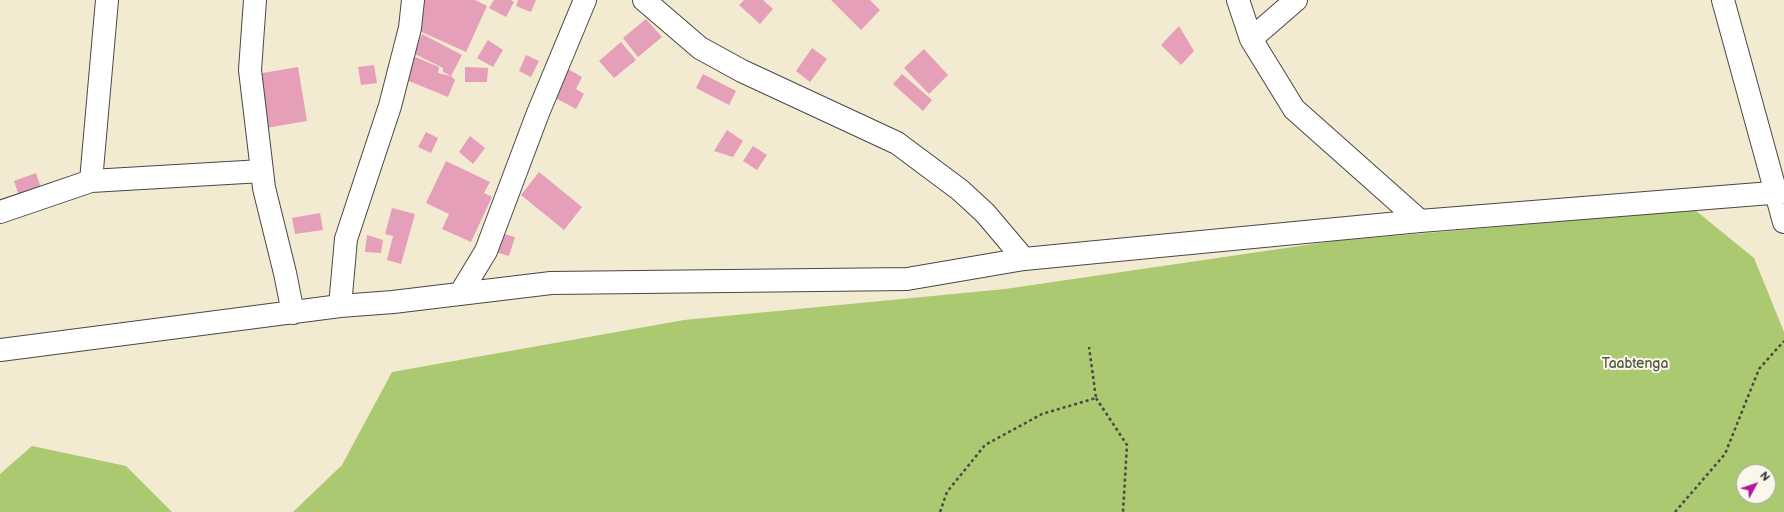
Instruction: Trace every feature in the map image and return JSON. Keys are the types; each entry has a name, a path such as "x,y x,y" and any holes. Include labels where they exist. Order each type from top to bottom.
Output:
{"street":[{"path":"91,181 106,0"},
{"path":"255,0 250,70 264,188 286,273 293,313"},
{"path":"340,306 346,238 390,106 410,28 413,0"},
{"path":"460,294 486,251 538,113 584,0"},
{"path":"644,0 700,48 742,71 897,144 960,190 985,213 1024,260"},
{"path":"1238,0 1251,39 1294,109 1420,221"},
{"path":"1251,39 1296,0"},
{"path":"1723,0 1780,192 1784,222"},
{"path":"0,212 91,181 262,171"},
{"path":"0,350 340,306 460,294 551,282 907,279 1024,260 1420,221 1780,192"}],"path":[{"path":"1675,512 1725,454 1758,369 1784,341"},
{"path":"1089,347 1096,398 1127,445 1123,512"},
{"path":"940,512 947,492 985,445 1042,414 1096,398"}],"green space":[{"name":"Taabtenga","path":"1695,210 1754,258 1784,332 1784,512 293,512 342,465 392,372 684,320 1005,289 1334,241"},
{"path":"32,446 126,466 172,512 0,512 0,474"}],"building":[{"path":"418,0 475,0 487,6 466,52 413,28"},
{"path":"494,0 511,0 514,2 506,17 489,8"},
{"path":"518,0 536,0 531,12 516,6"},
{"path":"744,0 763,0 773,9 760,24 739,5"},
{"path":"831,0 870,0 880,10 861,30"},
{"path":"646,19 662,37 638,57 623,38"},
{"path":"1179,26 1194,51 1181,65 1161,45"},
{"path":"422,34 462,55 451,76 443,72 443,68 413,53"},
{"path":"488,40 503,50 493,67 477,58"},
{"path":"621,42 636,60 614,78 599,61"},
{"path":"812,48 827,59 810,82 796,71"},
{"path":"924,49 948,75 929,94 904,68"},
{"path":"526,55 539,61 531,77 519,71"},
{"path":"413,56 439,67 438,73 451,76 455,80 448,97 404,79"},
{"path":"374,65 377,83 361,85 358,67"},
{"path":"563,66 582,77 576,89 584,94 576,109 548,94"},
{"path":"298,67 307,121 266,128 257,74"},
{"path":"465,67 488,68 487,82 465,82"},
{"path":"703,74 736,91 729,105 696,88"},
{"path":"902,74 932,100 923,111 893,84"},
{"path":"727,130 743,141 733,157 714,151"},
{"path":"426,132 438,138 431,153 418,147"},
{"path":"470,136 485,148 473,164 459,152"},
{"path":"753,146 767,155 757,170 743,161"},
{"path":"446,161 490,182 484,193 492,197 471,242 442,229 449,214 426,203"},
{"path":"539,172 582,207 564,230 521,195"},
{"path":"36,173 41,188 19,196 14,181"},
{"path":"392,208 415,214 401,264 387,260 393,236 385,234"},
{"path":"320,213 323,230 295,234 292,218"},
{"path":"497,232 515,237 509,256 492,251"},
{"path":"367,235 383,240 381,253 365,252"}]}
